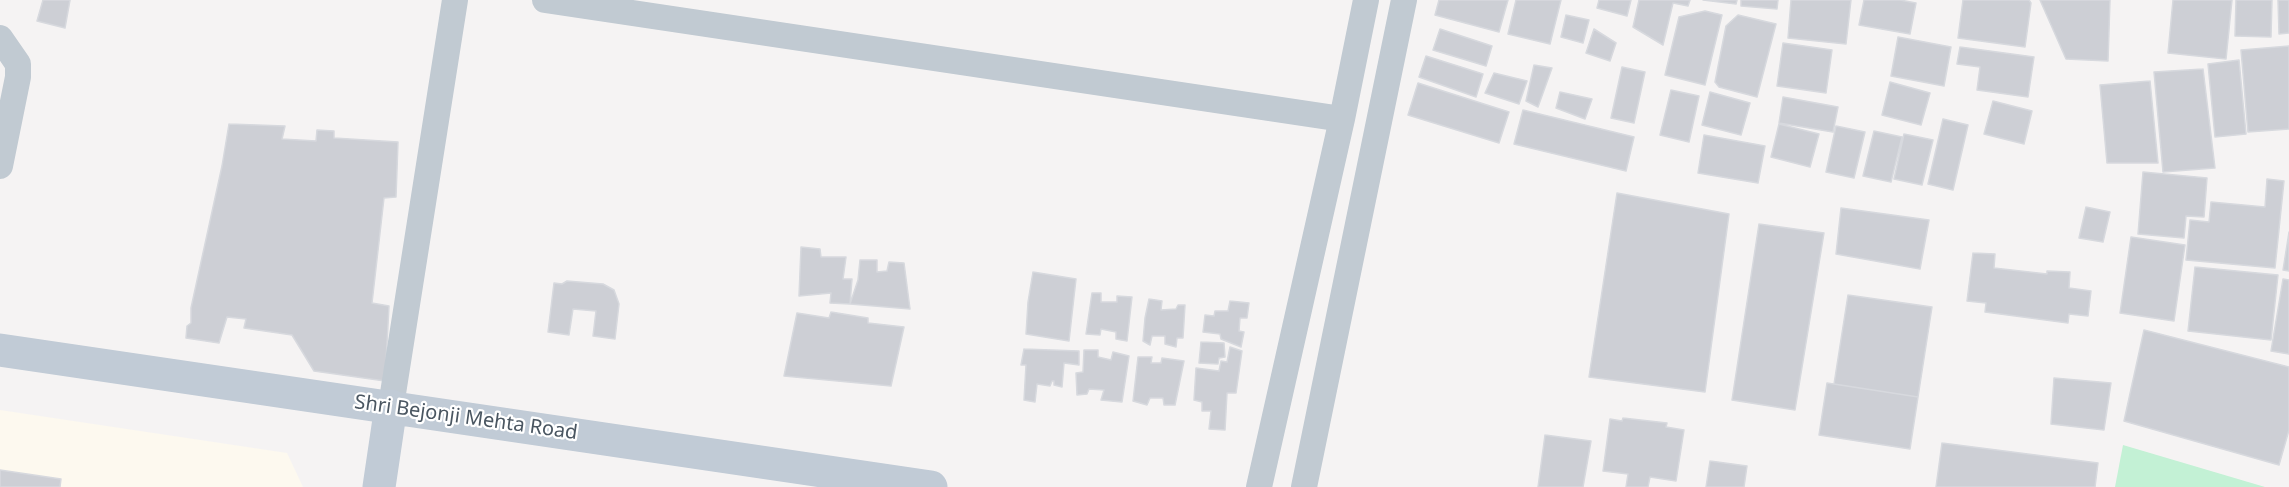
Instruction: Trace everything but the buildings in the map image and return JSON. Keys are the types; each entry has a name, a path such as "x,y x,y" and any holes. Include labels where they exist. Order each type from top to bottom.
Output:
{"main road":[{"name":"Shri Bejonji Mehta Road","path":"0,350 931,487"},
{"path":"379,487 391,406"}],"street":[{"path":"391,406 455,0"},
{"path":"545,0 1342,119"},
{"path":"1259,487 1342,119 1366,0"},
{"path":"1304,487 1404,0"},
{"path":"0,38 18,64 18,77 0,166"}],"shaded area":[{"path":"0,410 287,453 303,487 0,487"}],"green space":[{"path":"2123,445 2265,487 2115,487"}]}
